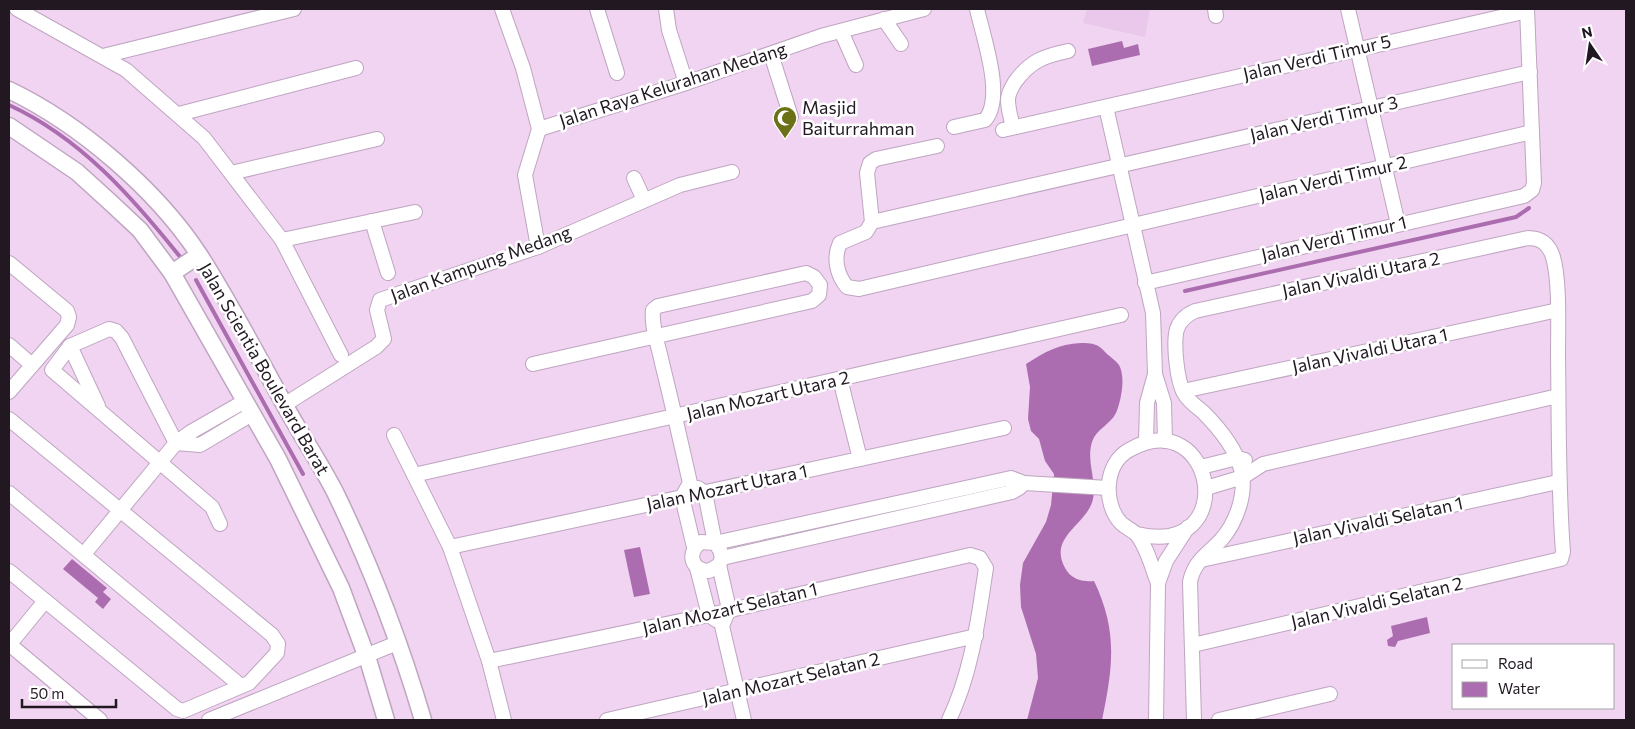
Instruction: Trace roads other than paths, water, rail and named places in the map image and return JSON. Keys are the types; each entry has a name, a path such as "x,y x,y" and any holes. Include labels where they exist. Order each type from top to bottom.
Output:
{"street":[{"path":"17,9 126,70 179,114 204,138 282,240 341,355"},
{"path":"102,56 294,9"},
{"path":"502,9 523,68 539,129"},
{"path":"597,9 618,73"},
{"path":"666,9 669,30 686,83"},
{"name":"Jalan Raya Kelurahan Medang","path":"538,247 525,175 539,129 686,83 841,31 920,9"},
{"path":"954,127 985,120 993,107 994,86 977,9"},
{"path":"1348,9 1398,224"},
{"path":"1527,10 1532,132"},
{"name":"Jalan Verdi Timur 5","path":"1068,51 1045,56 1024,69 1009,93 1008,128 1527,10"},
{"path":"884,19 902,44"},
{"path":"841,31 856,65"},
{"path":"771,54 792,117"},
{"path":"179,114 356,68"},
{"name":"Jalan Verdi Timur 3","path":"872,222 1530,72"},
{"name":"Jalan Scientia Boulevard Barat","path":"9,90 25,98 89,140 127,172 158,202 249,407 278,459 341,588 366,656 386,720"},
{"path":"1106,107 1153,313 1155,374 1164,403 1165,441"},
{"name":"Jalan Scientia Boulevard Barat","path":"9,126 77,172 140,230 186,264 284,404 334,490 373,574 423,720"},
{"name":"Jalan Verdi Timur 2","path":"872,222 866,232 840,243 835,253 840,279 847,287 859,289 1132,224 1385,168 1532,132"},
{"name":"Jalan Verdi Timur 1","path":"1145,283 1524,196 1532,190 1534,183 1532,132"},
{"path":"231,173 377,139"},
{"path":"872,222 867,173 870,163 876,159 937,146"},
{"name":"Jalan Kampung Medang","path":"284,404 376,347 384,339 377,310 380,300 538,247 680,185 732,172"},
{"path":"634,178 644,200"},
{"path":"282,240 415,212"},
{"path":"372,221 388,273"},
{"name":"Jalan Vivaldi Utara 2","path":"1183,391 1178,372 1176,339 1177,330 1186,315 1519,240 1537,238 1547,244 1553,256 1558,310"},
{"path":"9,263 67,311 69,317 67,325 9,392"},
{"path":"533,364 656,336 812,301 819,295 820,285 814,276 806,273 658,306 653,310 652,318 656,336 675,417 690,483 682,497 694,547"},
{"path":"1558,310 1558,482"},
{"name":"Jalan Vivaldi Utara 1","path":"1183,391 1558,310"},
{"name":"Jalan Mozart Utara 2","path":"414,475 1121,315"},
{"path":"176,443 122,338 116,331 109,328 70,346 52,370 212,507 220,524"},
{"path":"9,345 32,365"},
{"path":"70,346 100,411"},
{"path":"1146,442 1148,403 1155,374"},
{"path":"840,379 860,459"},
{"path":"1183,391 1190,402 1203,412 1231,444 1243,477 1241,498 1232,522 1220,541 1198,560 1190,582 1194,720"},
{"path":"1206,488 1243,477 1262,464 1558,396"},
{"path":"176,443 200,445 249,407"},
{"path":"9,572 177,709 183,710 249,682 277,653 278,644 272,635 10,419"},
{"name":"Jalan Mozart Utara 1","path":"450,547 1004,428"},
{"path":"394,435 450,547 489,661 504,720"},
{"path":"1101,488 1113,468 1127,451 1146,442 1165,441 1179,446 1192,455 1201,467 1206,488 1205,503 1166,561 1158,583 1156,720"},
{"path":"84,554 176,443"},
{"path":"1201,467 1237,458 1262,464"},
{"path":"744,720 722,626 709,615 697,568 692,562 691,554 694,547 701,542 715,543 1012,478 1024,483 1101,488"},
{"name":"Jalan Vivaldi Selatan 2","path":"1193,645 1561,559 1563,552 1558,482"},
{"name":"Jalan Vivaldi Selatan 1","path":"1198,560 1558,482"},
{"path":"690,483 705,492 715,543 720,550 720,561 730,609 722,626"},
{"path":"697,568 709,571 720,561 878,522 1012,492 1024,483"},
{"path":"1101,488 1121,523 1137,534 1154,538 1172,536 1188,528"},
{"path":"9,493 241,686"},
{"path":"874,508 878,522"},
{"path":"1137,534 1158,583"},
{"name":"Jalan Mozart Selatan 1","path":"489,661 709,615 970,555 980,558 986,568 976,636"},
{"path":"45,601 9,644 100,720"},
{"path":"949,720 962,694 976,636"},
{"name":"Jalan Mozart Selatan 2","path":"607,720 976,636"},
{"path":"209,720 398,643"},
{"path":"1219,720 1330,694"}],"water":[{"path":"1122,41 1124,48 1138,44 1140,55 1092,66 1088,49"},
{"path":"1081,343 1100,347 1119,365 1122,376 1121,396 1116,413 1094,438 1090,449 1094,485 1093,499 1083,517 1064,540 1061,549 1062,559 1069,574 1079,580 1094,581 1102,599 1110,633 1111,666 1109,683 1102,720 1027,720 1038,678 1036,654 1021,607 1020,585 1023,563 1046,522 1051,505 1054,474 1045,461 1039,439 1031,431 1028,419 1030,387 1026,364 1052,349"},
{"path":"640,547 650,594 634,597 624,550"},
{"path":"72,559 107,588 103,592 111,599 103,609 95,602 98,598 63,569"},
{"path":"1427,617 1430,633 1398,641 1395,647 1388,646 1387,640 1393,636 1391,626"}],"waterway":[{"path":"9,105 60,134 104,171 144,213 181,258"},
{"path":"1185,291 1516,217 1529,208"},
{"path":"196,280 303,474"}],"place":[{"name":"Masjid Baiturrahman","path":"785,139"}]}
